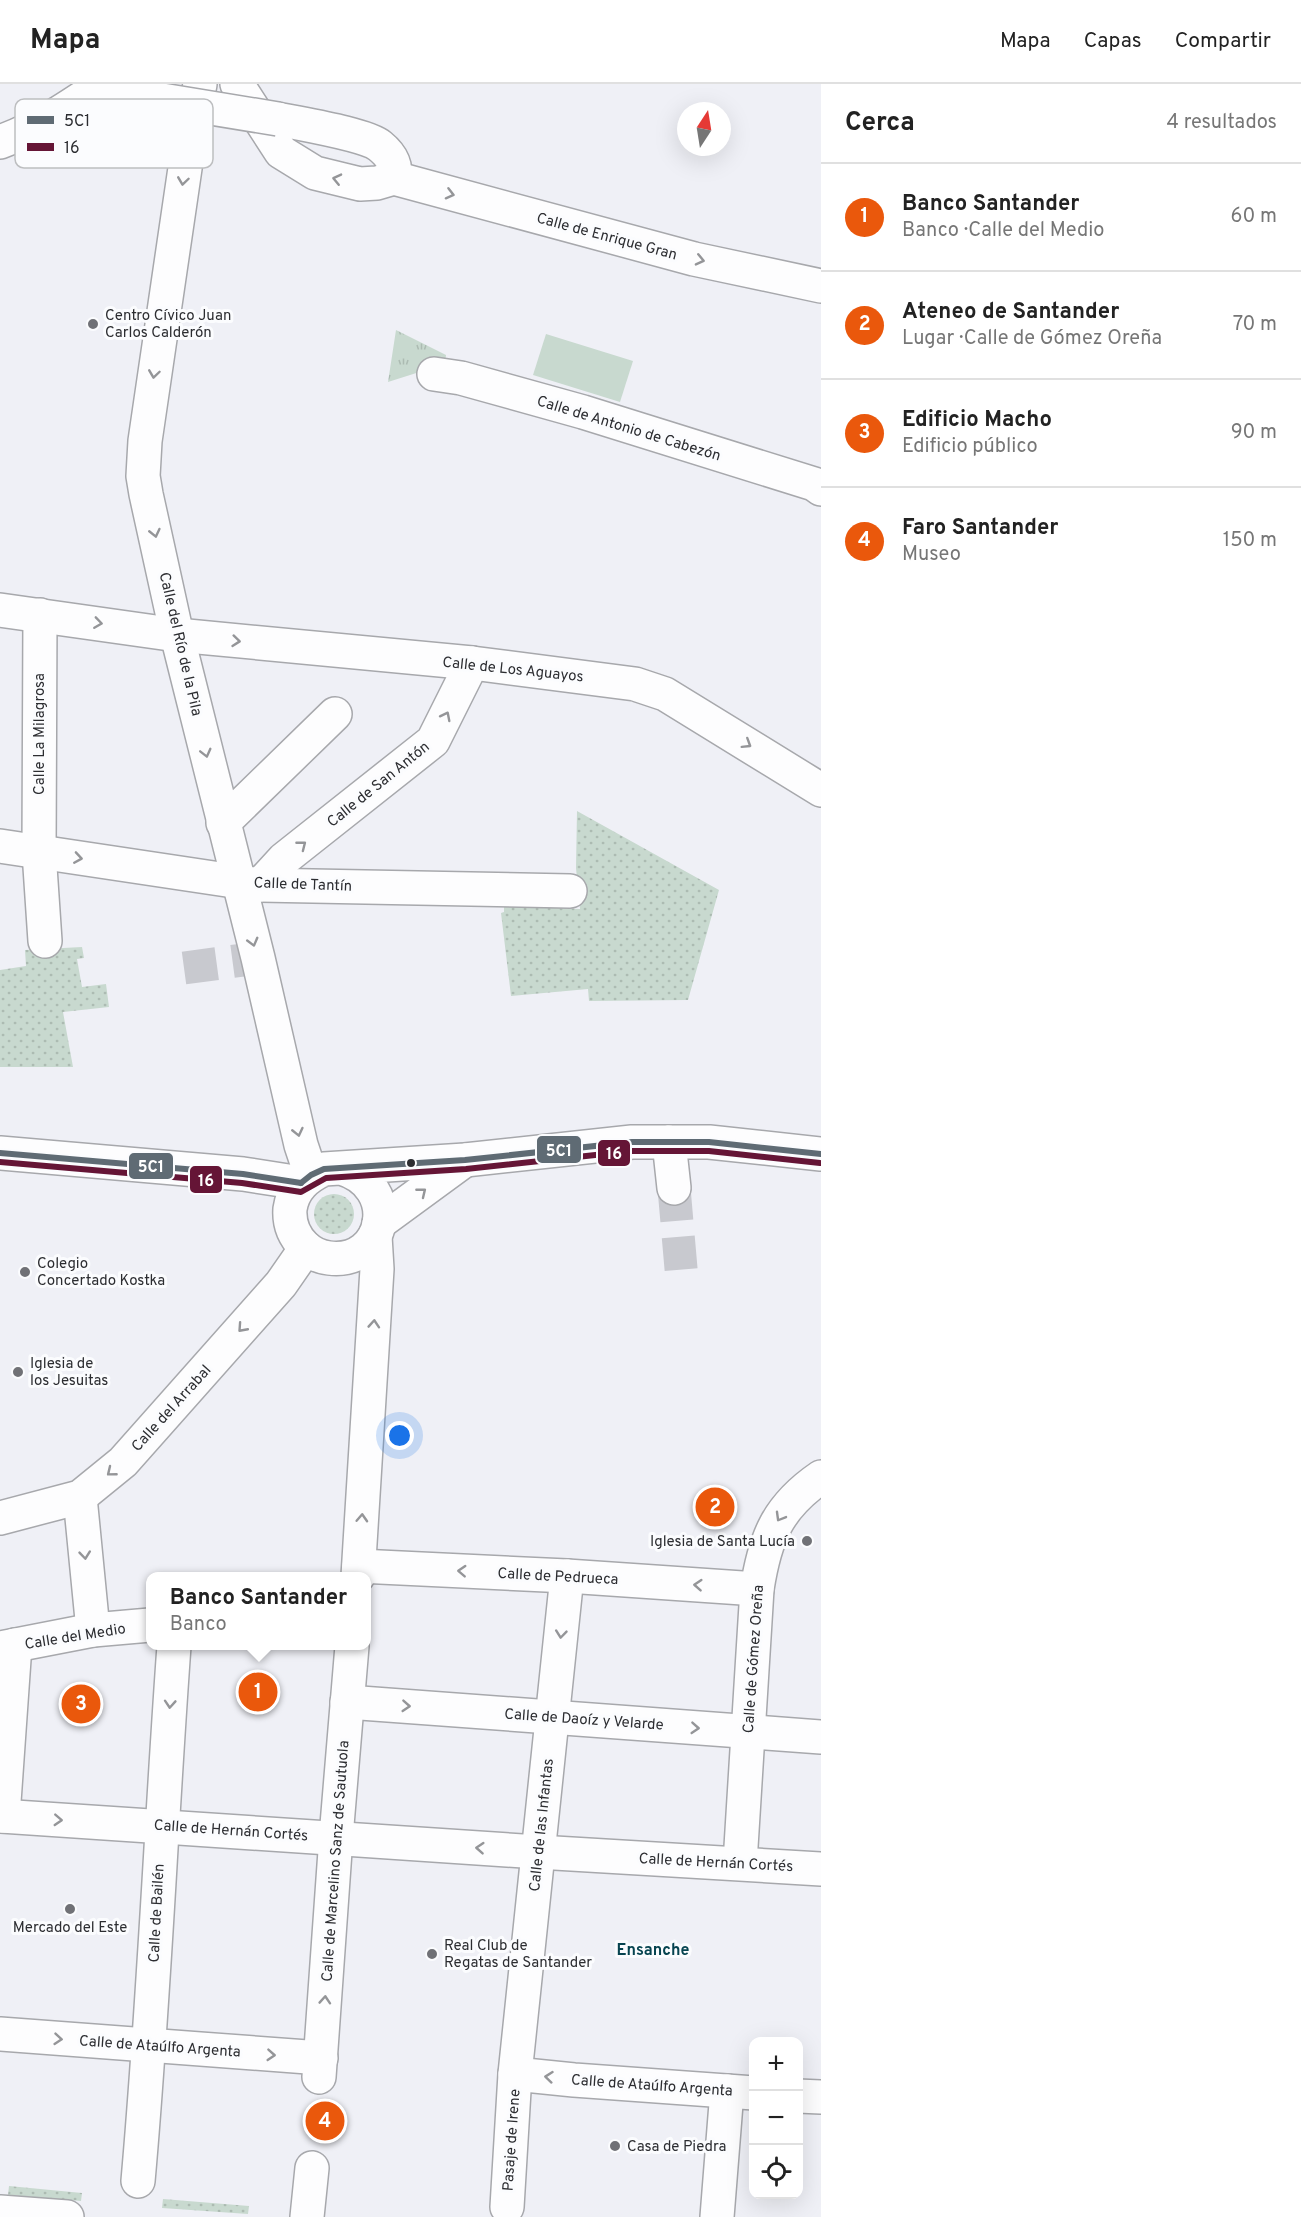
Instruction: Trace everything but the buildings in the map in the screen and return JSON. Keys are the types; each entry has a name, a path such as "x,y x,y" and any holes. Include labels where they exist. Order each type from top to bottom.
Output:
{"street":[{"name":"Calle del Río de la Pila","path":"197,99 200,84"},
{"path":"213,107 278,119 362,137 379,144 391,159 396,168 394,178 377,183 360,184 337,180 306,168 281,152 237,84"},
{"path":"86,99 105,88 166,99"},
{"path":"0,142 15,136"},
{"name":"Calle del Río de la Pila","path":"185,168 144,441 143,476 177,635 223,823 249,882 301,1145 318,1176"},
{"name":"Calle de Enrique Gran","path":"394,178 694,260 821,286"},
{"name":"Calle de Antonio de Cabezón","path":"434,374 461,378 583,412 814,484 821,489"},
{"name":"Calle de Los Aguayos","path":"0,610 177,635 472,663 635,684 665,694 821,790"},
{"name":"Calle La Milagrosa","path":"39,852 40,615"},
{"name":"Calle de San Antón","path":"249,882 284,859 433,741 472,663"},
{"path":"223,823 335,714"},
{"name":"Calle de Tantín","path":"0,846 249,882 570,891"},
{"path":"39,852 45,941"},
{"path":"0,1153 243,1174 318,1176 632,1142 710,1142 821,1154"},
{"path":"669,1142 674,1188"},
{"path":"358,1571 377,1269 377,1230 380,1210 376,1194 365,1179 354,1172 318,1176 295,1193 290,1214 296,1236 306,1248 323,1257 344,1258 360,1252 377,1230 465,1160"},
{"name":"Calle del Arrabal","path":"0,1518 80,1497 123,1462 281,1284 306,1248"},
{"name":"Calle de Gómez Oreña","path":"740,1863 756,1589 770,1536 777,1520 786,1507 806,1487 821,1477"},
{"path":"80,1497 93,1630"},
{"name":"Calle de Pedrueca","path":"358,1571 567,1575 756,1589"},
{"name":"Calle de las Infantas","path":"515,2074 567,1575"},
{"name":"Calle del Medio","path":"8,1646 93,1630 146,1625"},
{"path":"1,1816 8,1646"},
{"name":"Calle de Bailén","path":"138,2181 150,2046 161,1826 174,1650"},
{"name":"Calle de Marcelino Sanz de Sautuola","path":"320,2067 352,1650"},
{"name":"Calle de Daoíz y Velarde","path":"347,1702 821,1737"},
{"name":"Calle de Hernán Cortés","path":"1,1816 821,1869"},
{"name":"Calle de Ataúlfo Argenta","path":"0,2034 150,2046 320,2067"},
{"name":"Calle de Ataúlfo Argenta","path":"515,2074 740,2092"},
{"name":"Pasaje de Irene","path":"507,2207 515,2074"},
{"path":"717,2217 740,2092"},
{"path":"803,2096 821,2097"},
{"path":"307,2217 312,2168"},
{"path":"0,2212 67,2217"}],"green space":[{"path":"396,330 446,355 444,372 429,369 388,382"},
{"path":"546,334 633,361 620,402 533,375"},
{"path":"577,811 719,890 688,1000 589,1001 588,989 511,996 501,913 504,912 504,906 580,909 576,868"},
{"path":"82,947 84,958 77,959 82,987 106,984 109,1007 63,1012 73,1067 0,1067 0,970 26,966 25,950"},
{"path":"334,1194 342,1195 348,1200 353,1206 353,1222 348,1228 342,1233 334,1234 326,1233 320,1228 315,1222 314,1214 315,1206 320,1200 326,1195"},
{"path":"9,2186 82,2193 81,2201 8,2195"},
{"path":"163,2199 249,2206 248,2214 162,2208"}],"tunnel":[{"path":"184,968 258,958"},
{"path":"674,1188 682,1280"}],"transit line":[{"name":"5C1","path":"301,1183 324,1169 465,1160 632,1142 709,1142 821,1154"},
{"name":"16","path":"0,1162 242,1183 301,1192 326,1178 466,1169 632,1151 709,1151 820,1163"},
{"name":"5C1","path":"0,1153 243,1174 301,1183"}],"place":[{"name":"Centro Cívico Juan Carlos Calderón","path":"93,324"},
{"name":"Colegio Concertado Kostka","path":"25,1272"},
{"name":"Iglesia de los Jesuitas","path":"18,1372"},
{"name":"Ateneo de Santander","path":"715,1507"},
{"name":"Iglesia de Santa Lucía","path":"807,1541"},
{"name":"Banco Santander","path":"258,1692"},
{"name":"Edificio Macho","path":"81,1704"},
{"name":"Mercado del Este","path":"70,1909"},
{"name":"Real Club de Regatas de Santander","path":"432,1954"},
{"name":"Faro Santander","path":"325,2121"},
{"name":"Casa de Piedra","path":"615,2146"}],"district":[{"name":"Ensanche","path":"653,1949"}]}
